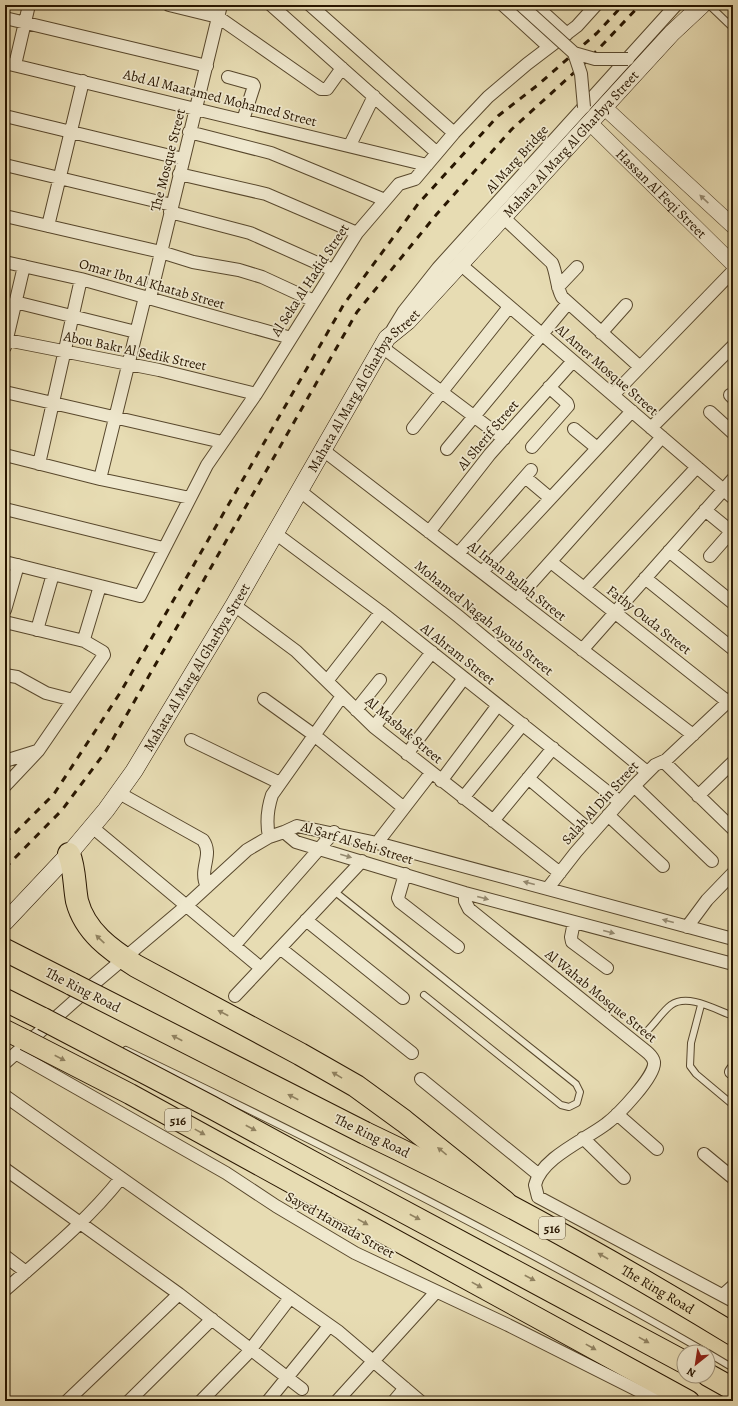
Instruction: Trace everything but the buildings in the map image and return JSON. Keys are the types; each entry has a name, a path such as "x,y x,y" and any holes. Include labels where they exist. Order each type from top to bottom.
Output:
{"highway":[{"path":"70,854 77,900 83,917 91,930 124,958 312,1060 356,1086 404,1121 505,1202"},
{"name":"The Ring Road","path":"5,950 365,1133 505,1202 598,1254 733,1334"},
{"name":"516","path":"5,1000 211,1107 676,1358"},
{"name":"516","path":"5,1030 130,1094 689,1401"},
{"path":"716,1380 733,1390"}],"main road":[{"name":"Mahata Al Marg Al Gharbya Street","path":"5,922 70,854 119,793 148,750 385,343 408,321 606,108 672,33 702,5"}],"street":[{"path":"10,64 29,5"},
{"path":"169,5 218,17 321,90 327,89 342,68"},
{"name":"The Mosque Street","path":"100,479 136,332 162,252 179,174 221,5"},
{"path":"271,5 436,152"},
{"path":"310,5 454,133"},
{"path":"503,5 549,47"},
{"path":"521,5 574,52 595,59 628,59"},
{"path":"535,5 567,34"},
{"name":"Al Seka Al Hadid Street","path":"100,586 140,596 163,548 207,464 256,394 357,233 399,184 415,179 436,152 470,115 507,80 567,34 596,5"},
{"name":"Al Marg Bridge","path":"385,343 404,311 438,268 676,5"},
{"path":"5,18 206,66"},
{"path":"574,52 580,74 584,106"},
{"name":"Abd Al Maatamed Mohamed Street","path":"10,64 350,145 427,165"},
{"path":"228,77 253,84 254,86 243,120"},
{"path":"48,226 83,81"},
{"path":"350,145 374,96"},
{"name":"Hassan Al Feqi Street","path":"606,108 733,226"},
{"path":"5,116 183,159"},
{"name":"Hassan Al Feqi Street","path":"591,124 733,264"},
{"path":"190,132 272,153 385,200"},
{"path":"5,165 171,209 250,233 333,270"},
{"path":"179,174 266,194 357,233"},
{"path":"5,216 162,252 193,262 239,270 262,277 314,301"},
{"path":"504,218 552,263 555,269 558,287 562,297 568,304 640,366"},
{"name":"Omar Ibn Al Khatab Street","path":"5,262 81,279 291,338"},
{"name":"Al Amer Mosque Street","path":"460,264 733,498"},
{"path":"6,344 24,266"},
{"path":"558,287 577,267"},
{"path":"613,395 733,271"},
{"path":"39,464 81,279"},
{"path":"15,302 136,332"},
{"path":"447,449 568,304"},
{"path":"413,428 440,391 510,306"},
{"path":"601,333 626,306"},
{"path":"385,343 440,391 504,439"},
{"name":"Abou Bakr Al Sedik Street","path":"6,344 65,352 159,370 256,394"},
{"path":"651,428 733,346"},
{"name":"Al Sherif Street","path":"429,532 504,439 573,361"},
{"path":"532,447 568,406 567,403 549,388"},
{"path":"5,392 222,442"},
{"path":"482,572 632,411"},
{"path":"710,412 733,433"},
{"path":"574,429 596,448"},
{"path":"518,599 662,437"},
{"name":"Al Iman Ballah Street","path":"323,450 693,735"},
{"path":"5,455 100,479 190,498"},
{"path":"584,588 697,467"},
{"path":"458,554 528,473 550,498"},
{"path":"582,650 733,479"},
{"name":"Mohamed Nagah Ayoub Street","path":"300,491 458,616 647,772"},
{"path":"5,509 163,548"},
{"path":"705,510 732,532 710,556"},
{"name":"Al Ahram Street","path":"275,533 381,612 620,802"},
{"path":"669,551 733,603"},
{"path":"5,562 100,586 84,641"},
{"name":"Fathy Ouda Street","path":"551,562 615,613 730,699"},
{"path":"5,610 18,565"},
{"path":"37,630 53,574"},
{"path":"645,578 733,649"},
{"name":"Al Masbak Street","path":"234,604 296,651 374,727 560,873"},
{"path":"327,681 381,612"},
{"path":"5,622 84,641 104,654 38,751 5,786"},
{"path":"374,727 432,652"},
{"path":"5,675 17,678 46,693 73,700"},
{"path":"407,754 464,678"},
{"path":"356,710 380,680"},
{"path":"269,837 266,822 268,807 272,795 342,696"},
{"path":"264,699 314,735 404,808"},
{"name":"Salah Al Din Street","path":"548,888 592,832 647,772 658,763 664,762 730,699"},
{"path":"377,843 404,808 436,777 498,705"},
{"path":"463,798 523,724"},
{"path":"191,740 280,783"},
{"path":"493,821 553,748"},
{"path":"5,760 38,751"},
{"path":"664,762 698,796 730,822"},
{"path":"698,796 733,762"},
{"path":"528,778 592,832"},
{"path":"634,786 712,861"},
{"path":"119,793 203,840 208,850 203,872 207,887"},
{"path":"608,814 663,866"},
{"name":"Al Sarf Al Sehi Street","path":"733,939 548,888 334,832 302,826 292,827 284,832 296,842 464,893 733,964"},
{"path":"92,827 261,968"},
{"path":"5,1063 124,958 186,906 247,850 269,837 284,832"},
{"path":"234,946 334,832"},
{"path":"235,996 362,861"},
{"path":"687,927 707,900 733,873"},
{"path":"404,874 398,898 400,902 458,947"},
{"name":"Al Wahab Mosque Street","path":"464,893 468,909 652,1056 654,1062 653,1068 639,1090 617,1114 595,1132 582,1138 559,1154 539,1175"},
{"path":"306,920 403,998"},
{"path":"574,922 571,937 572,942 607,968"},
{"path":"280,948 412,1053"},
{"name":"Sayed Hamada Street","path":"17,1054 226,1173 276,1206 337,1243 436,1292 508,1325 659,1401"},
{"path":"421,1079 539,1175 534,1185 538,1196 728,1298 733,1286"},
{"path":"5,1096 346,1338 420,1401"},
{"path":"617,1114 656,1149"},
{"path":"582,1138 624,1178"},
{"path":"704,1154 733,1178"},
{"path":"5,1169 179,1294 302,1389"},
{"path":"5,1290 81,1223 102,1202 121,1178"},
{"path":"5,1256 26,1272"},
{"path":"337,1401 374,1363 400,1329 436,1292"},
{"path":"67,1401 179,1294"},
{"path":"201,1401 252,1349 290,1298"},
{"path":"129,1401 212,1319"},
{"path":"268,1401 329,1326"},
{"path":"394,1401 405,1388"}],"lane":[{"path":"709,5 733,28"},
{"path":"334,891 576,1084 580,1092 579,1100 573,1106 561,1106 424,995"},
{"path":"5,993 40,1009"},
{"path":"648,1030 673,1004 688,1001 733,1016"},
{"path":"701,1005 691,1043 690,1066 696,1074 733,1105"},
{"path":"117,1046 236,1103 511,1243 691,1344"},
{"path":"716,1358 733,1368"}],"railway":[{"path":"5,843 54,794 120,693 344,304 418,204 498,116 539,84 597,33 623,5"},
{"path":"5,868 62,810 106,751 357,312 436,215 512,129 589,59 640,5"}]}
